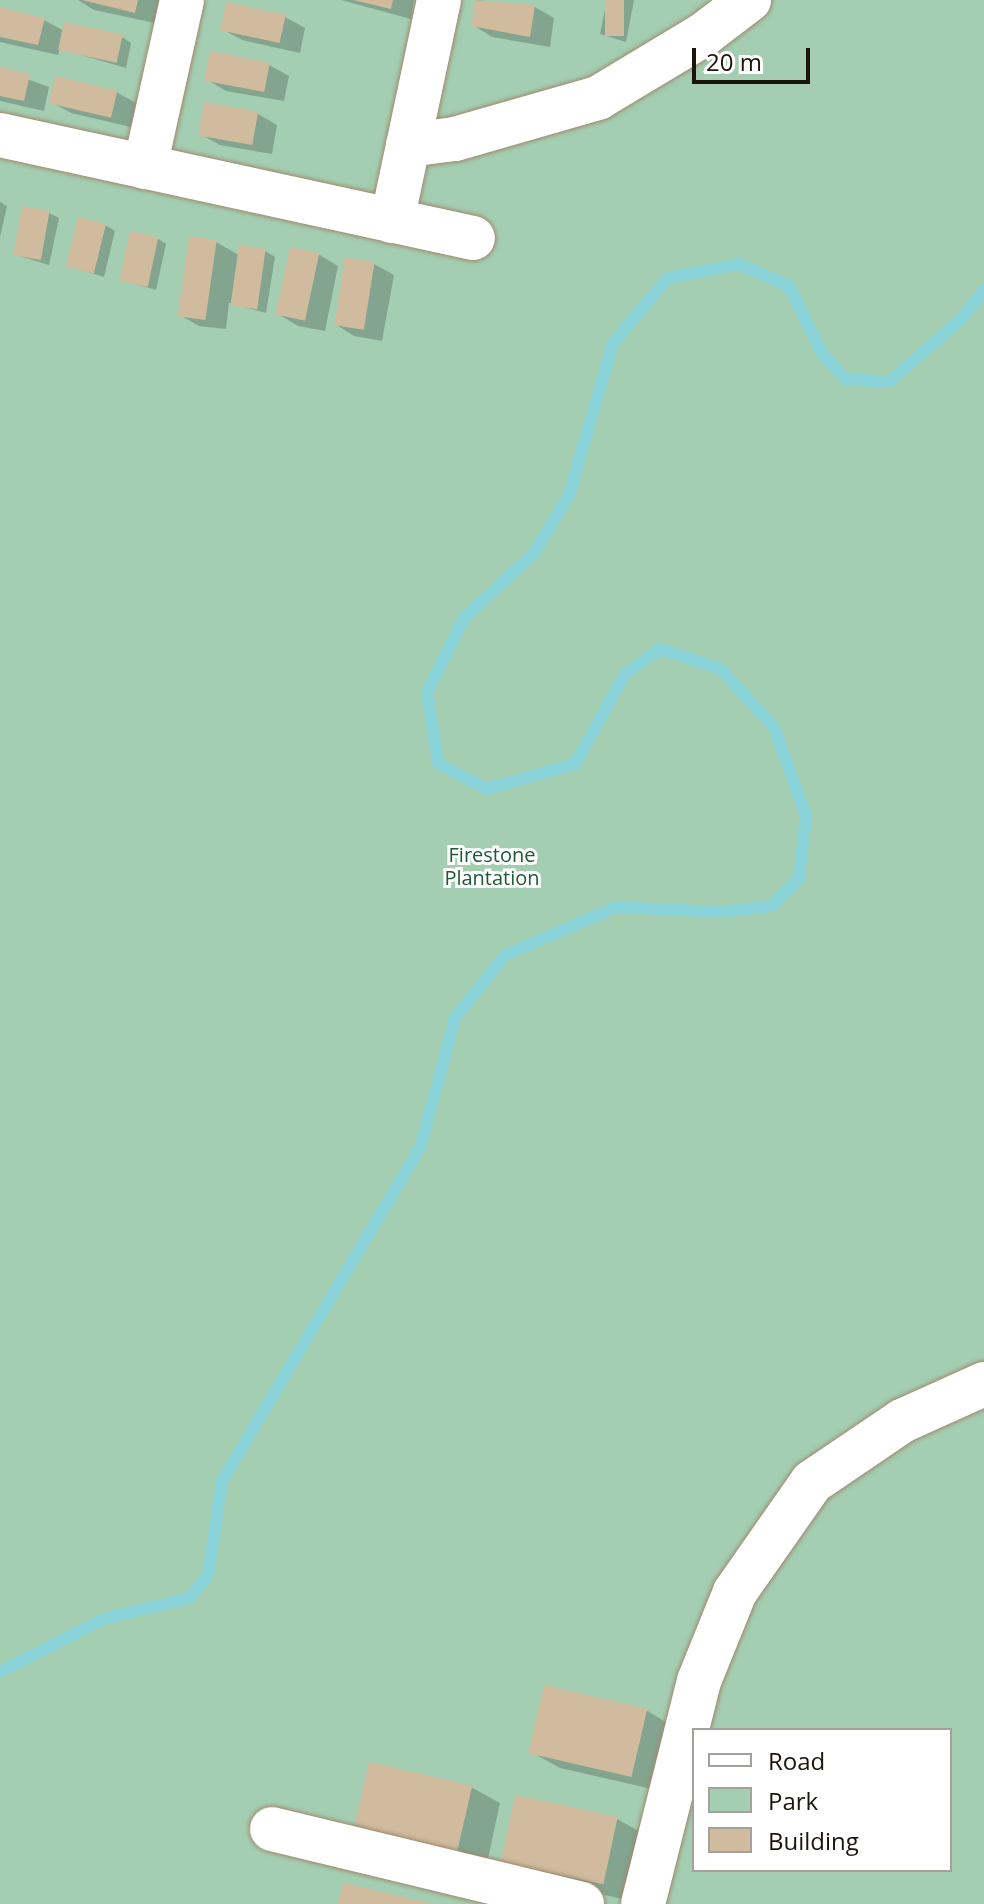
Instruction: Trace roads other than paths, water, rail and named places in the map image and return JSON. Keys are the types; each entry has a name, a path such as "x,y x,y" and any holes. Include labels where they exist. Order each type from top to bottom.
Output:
{"street":[{"path":"145,167 182,0"},
{"path":"392,221 439,0"},
{"path":"408,145 455,139 598,98 703,35 749,0"},
{"path":"0,135 473,238"},
{"path":"643,1904 699,1681 735,1592 812,1482 902,1421 984,1384"},
{"path":"272,1829 582,1904"}],"waterway":[{"path":"0,1672 103,1619 189,1598 208,1576 222,1481 420,1148 455,1018 505,955 616,907 721,912 771,906 799,878 806,816 774,727 721,669 660,649 625,674 575,764 486,789 438,763 427,692 464,618 534,553 569,495 613,343 668,278 739,264 789,286 823,355 846,379 889,382 962,318 984,290"}],"park label":[{"name":"Firestone Plantation","path":"492,866"}]}
